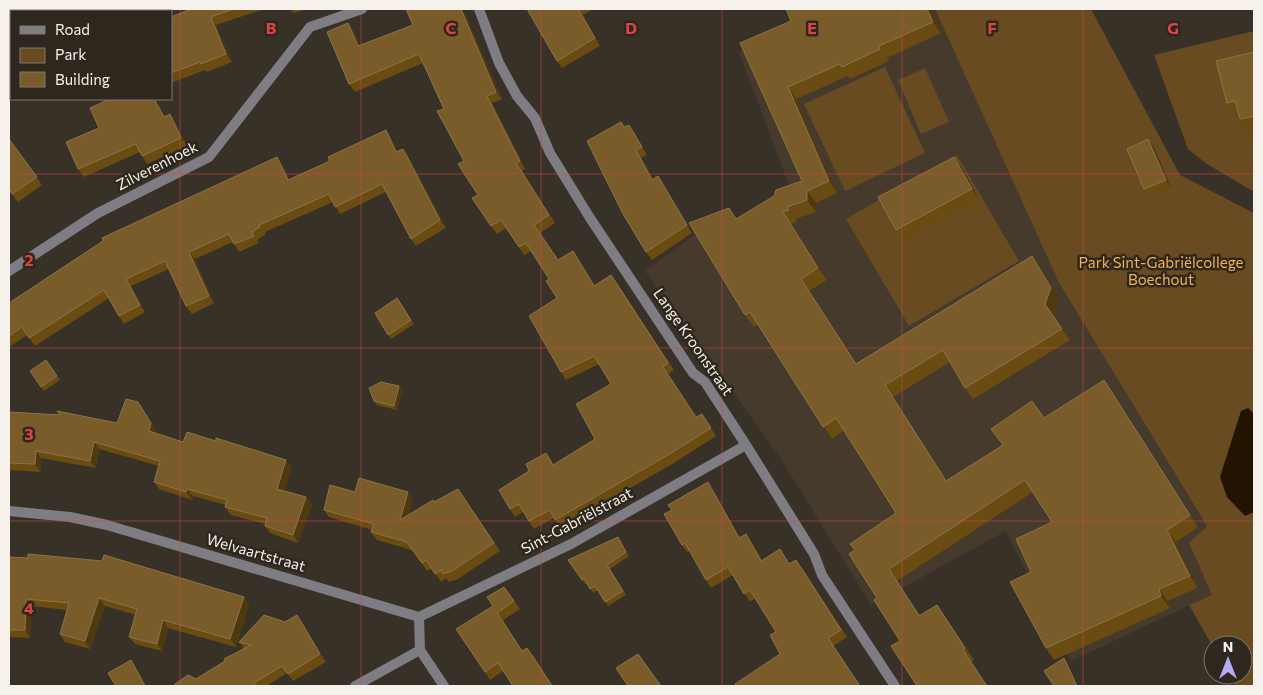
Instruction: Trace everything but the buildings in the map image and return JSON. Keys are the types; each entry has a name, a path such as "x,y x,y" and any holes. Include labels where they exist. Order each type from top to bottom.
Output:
{"street":[{"name":"Zilverenhoek","path":"9,271 98,213 209,157 310,27 362,9"},
{"name":"Lange Kroonstraat","path":"479,9 499,62 517,96 535,118 550,152 565,177 694,373 705,382 746,445 814,554 822,575 895,686"},
{"name":"Sint-Gabriëlstraat","path":"419,617 570,544 746,445"},
{"name":"Welvaartstraat","path":"9,510 70,517 107,526 419,617"},
{"path":"419,617 420,650 444,686"},
{"path":"354,686 420,650"}],"shaded area":[{"path":"835,9 935,9 1059,283 1207,526 1189,543 1212,595 1071,661 1006,531 871,605 779,456 645,271 698,232 793,196 739,52"},
{"path":"1248,408 1254,414 1254,512 1245,516 1227,497 1220,477 1241,411"}],"green space":[{"name":"Park Sint-Gabriëlcollege Boechout","path":"935,9 1091,9 1180,175 1254,213 1254,686 1235,685 1253,685 1253,635 1206,635 1189,605 1212,595 1189,543 1207,526 1059,283"},
{"path":"1254,31 1254,75 1241,123 1254,139 1254,192 1207,164 1188,149 1154,55"},
{"path":"885,67 925,153 845,191 804,104"},
{"path":"925,68 949,122 921,134 898,80"},
{"path":"957,155 1019,261 909,326 846,219"}]}
